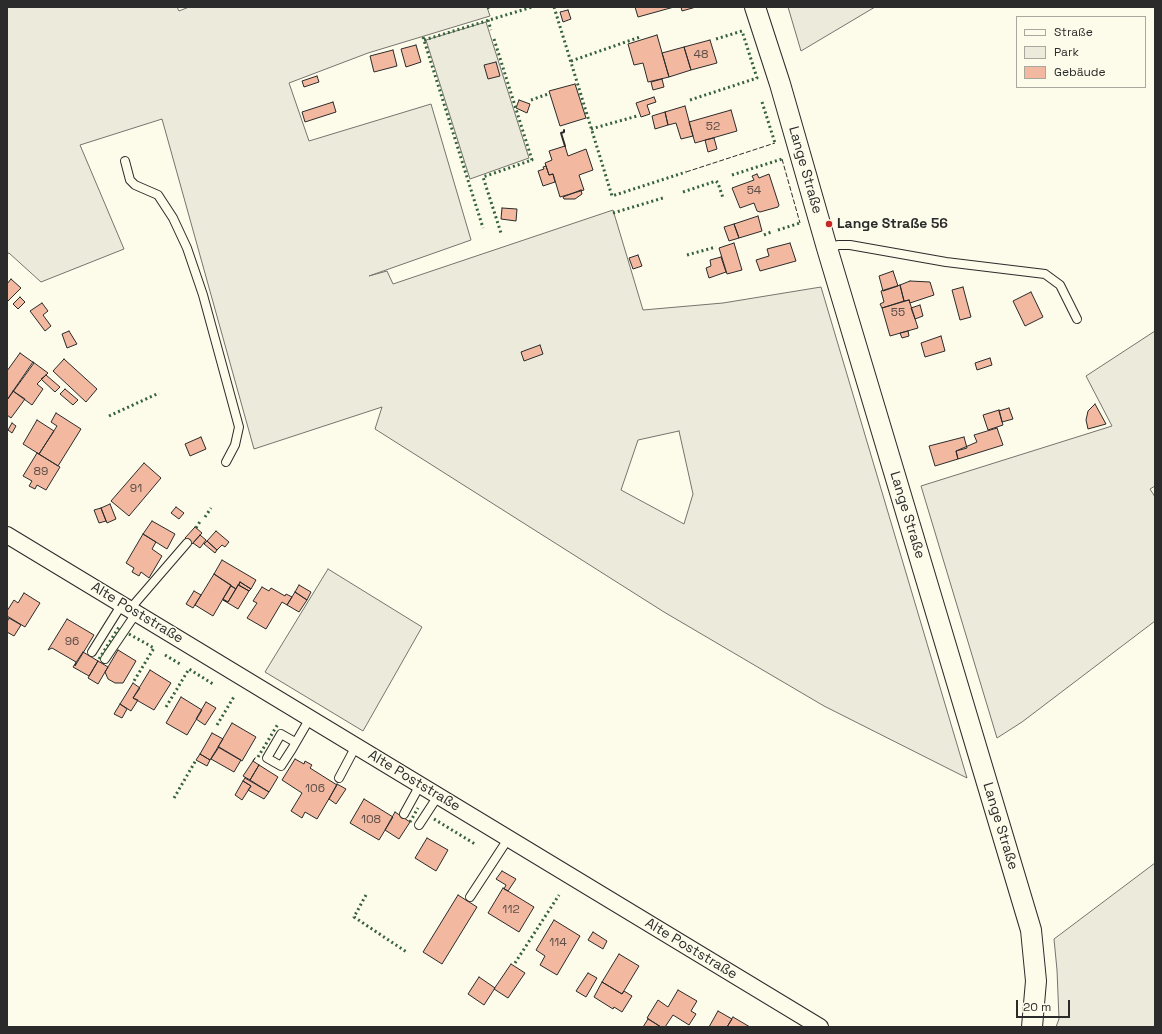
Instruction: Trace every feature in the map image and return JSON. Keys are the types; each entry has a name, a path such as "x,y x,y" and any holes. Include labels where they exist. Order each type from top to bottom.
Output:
{"street":[{"name":"Lange Straße","path":"755,7 780,84 827,248 1031,930 1036,981 1032,1027"},
{"name":"Alte Poststraße","path":"7,535 820,1027"}],"lane":[{"path":"125,161 130,180 135,185 158,195 173,218 187,248 233,402 239,427 235,445 226,462"},
{"path":"827,248 839,245 850,245 946,262 1045,274 1060,284 1078,319"},
{"path":"92,652 187,543"},
{"path":"105,659 130,609"},
{"path":"295,742 310,718"},
{"path":"339,778 356,746"},
{"path":"404,814 420,785"},
{"path":"419,825 438,796"},
{"path":"470,897 508,839"}],"green space":[{"path":"7,7 177,7 179,11 189,7 487,7 490,16 368,53 289,83 309,141 431,104 471,240 369,276 387,271 393,284 613,210 643,310 723,303 821,287 967,778 824,706 664,612 375,429 382,407 254,449 162,119 80,145 124,249 41,282 9,253 7,254","holes":["679,431 693,494 684,524 621,490 638,440"]},
{"path":"788,7 875,7 801,51"},
{"path":"486,22 529,158 470,179 426,40"},
{"path":"1155,331 1155,486 1150,489 1155,497 1155,621 1022,722 997,738 921,486 1112,426 1086,376"},
{"path":"328,569 422,627 363,731 265,672"},
{"path":"1155,863 1155,1027 1056,1027 1059,1019 1054,939"}],"building":[{"path":"635,7 674,7 638,17"},
{"path":"681,7 696,7 682,11"},
{"path":"568,10 571,19 563,22 560,12"},
{"path":"657,35 669,77 648,82 643,63 634,65 628,44"},
{"path":"710,40 717,63 691,70 684,47"},
{"path":"416,45 421,62 406,67 401,49"},
{"path":"684,47 691,70 669,77 662,53"},
{"path":"393,50 397,66 374,72 370,56"},
{"path":"496,62 500,76 488,79 484,65"},
{"path":"317,76 319,82 304,87 302,81"},
{"path":"662,79 664,87 653,90 651,82"},
{"path":"575,84 586,118 560,126 549,91"},
{"path":"654,97 656,102 647,105 650,114 641,117 636,103"},
{"path":"519,100 530,104 527,113 516,108"},
{"path":"333,102 336,112 305,122 302,112"},
{"path":"685,106 693,136 681,139 676,123 668,125 665,112"},
{"path":"731,110 737,131 695,143 689,122"},
{"path":"665,112 668,125 655,129 652,116"},
{"path":"714,138 717,149 708,152 705,140"},
{"path":"565,146 568,156 586,149 593,170 579,175 584,190 560,197 553,174 549,175 545,163 552,160 549,151"},
{"path":"546,166 549,175 553,174 555,182 543,186 538,171 544,169 543,167"},
{"path":"757,174 759,178 769,174 779,205 778,207 760,212 757,211 754,203 740,208 732,188 754,180 752,176"},
{"path":"581,190 582,194 575,199 564,199 563,197"},
{"path":"502,208 517,209 516,221 501,219"},
{"path":"758,216 762,231 739,238 734,224"},
{"path":"734,224 739,238 729,241 724,227"},
{"path":"734,243 742,270 727,274 719,248"},
{"path":"790,243 796,261 760,271 756,260 769,256 767,249"},
{"path":"638,255 642,266 633,269 629,258"},
{"path":"721,257 726,272 709,278 706,268 711,266 710,260"},
{"path":"893,271 898,286 883,291 879,276"},
{"path":"11,279 21,288 7,302 7,284"},
{"path":"910,281 930,282 934,295 910,303 909,300 904,301 900,285"},
{"path":"900,285 904,301 882,308 880,304 884,302 881,291"},
{"path":"963,287 971,317 960,320 952,290"},
{"path":"1031,292 1043,317 1025,326 1013,301"},
{"path":"20,297 25,302 18,309 13,304"},
{"path":"909,300 918,328 890,336 882,308"},
{"path":"42,303 48,311 43,315 51,326 45,331 30,311"},
{"path":"920,305 923,316 915,319 911,308"},
{"path":"69,331 77,344 67,348 62,334"},
{"path":"908,331 909,336 902,338 900,333"},
{"path":"941,336 945,351 925,357 921,343"},
{"path":"540,345 543,354 524,361 521,352"},
{"path":"20,353 34,363 7,400 7,371"},
{"path":"990,358 992,365 977,370 975,363"},
{"path":"64,359 97,389 86,402 53,371"},
{"path":"33,362 48,373 37,384 43,389 32,405 13,391"},
{"path":"46,375 60,387 55,392 41,379"},
{"path":"65,389 78,400 73,405 60,394"},
{"path":"13,391 25,399 11,418 7,415 7,400"},
{"path":"1095,404 1106,424 1088,429 1086,420 1088,411"},
{"path":"1009,408 1013,419 1002,422 999,411"},
{"path":"999,410 1003,425 988,430 983,415"},
{"path":"56,413 81,429 58,466 39,454 57,426 51,422"},
{"path":"37,420 54,431 39,454 23,444"},
{"path":"12,423 16,426 12,433 8,430"},
{"path":"997,428 1003,445 958,459 956,451 977,442 974,435"},
{"path":"201,437 206,449 190,456 185,444"},
{"path":"964,437 967,448 956,451 958,459 935,466 929,446"},
{"path":"37,453 60,467 46,490 37,485 35,489 29,486 32,481 23,476"},
{"path":"144,463 161,478 129,516 111,501"},
{"path":"110,504 116,519 107,523 101,508"},
{"path":"176,507 184,513 179,519 171,513"},
{"path":"101,508 106,521 99,523 94,510"},
{"path":"152,521 175,534 167,549 143,534"},
{"path":"195,527 202,533 192,544 185,538"},
{"path":"216,531 229,542 225,547 222,545 217,550 207,541"},
{"path":"143,534 156,542 152,549 162,556 149,578 141,572 139,576 132,572 134,568 126,563"},
{"path":"200,535 206,540 200,548 193,543"},
{"path":"207,541 217,550 215,553 204,544"},
{"path":"222,560 256,580 251,589 240,582 236,589 214,574"},
{"path":"214,574 231,585 213,616 195,605"},
{"path":"240,582 251,589 249,591 239,585"},
{"path":"238,585 249,591 238,609 223,600 228,602"},
{"path":"299,585 311,592 307,600 295,592"},
{"path":"231,586 236,589 228,602 223,599"},
{"path":"262,587 269,591 271,588 285,596 286,594 292,597 287,605 282,602 266,629 247,618 257,603 253,601"},
{"path":"194,591 201,595 193,608 186,604"},
{"path":"295,592 307,600 299,612 287,605"},
{"path":"24,593 40,603 25,627 7,616 7,611 14,600 18,603"},
{"path":"9,618 21,625 14,636 7,632 7,622"},
{"path":"67,619 94,635 75,666 76,662 52,648 48,650"},
{"path":"118,650 136,661 123,683 115,683 108,679 105,672"},
{"path":"83,652 98,661 89,676 73,667"},
{"path":"98,661 108,667 98,684 88,678"},
{"path":"150,670 171,683 154,710 133,698"},
{"path":"133,683 140,688 133,698 138,700 131,711 120,704"},
{"path":"181,697 202,710 187,735 166,723"},
{"path":"206,702 216,708 205,725 196,719"},
{"path":"120,704 127,709 122,718 114,714"},
{"path":"232,723 256,737 242,761 218,747"},
{"path":"212,733 223,739 210,760 200,754"},
{"path":"219,747 241,760 234,772 211,759"},
{"path":"200,754 210,760 207,766 196,760"},
{"path":"295,759 304,764 305,761 312,765 310,768 337,785 317,819 305,812 302,818 291,811 302,793 282,780"},
{"path":"253,761 259,765 250,780 243,776"},
{"path":"259,765 278,777 269,792 250,780"},
{"path":"245,778 269,792 264,799 248,790 251,786 243,781"},
{"path":"243,781 251,786 242,800 235,795"},
{"path":"337,784 346,789 336,804 329,799"},
{"path":"364,799 393,817 379,840 350,823"},
{"path":"395,812 410,822 399,839 385,830"},
{"path":"427,838 448,850 436,871 415,858"},
{"path":"502,871 516,879 508,891 504,889 506,885 496,879"},
{"path":"503,888 534,907 519,932 488,913"},
{"path":"458,895 477,907 442,964 423,952"},
{"path":"554,920 580,936 557,975 540,965 545,956 536,950"},
{"path":"593,932 607,941 603,949 588,940"},
{"path":"619,954 639,966 622,994 602,982"},
{"path":"511,964 525,973 508,998 494,989"},
{"path":"588,973 597,978 586,997 576,991"},
{"path":"479,977 495,988 484,1005 468,994"},
{"path":"602,982 622,994 624,991 632,996 622,1012 614,1007 613,1009 594,997"},
{"path":"678,990 697,1001 691,1011 696,1014 689,1025 673,1015 665,1027 661,1027 647,1018 658,1000 668,1007"},
{"path":"718,1011 732,1019 727,1027 709,1027"},
{"path":"733,1017 750,1027 727,1027"},
{"path":"648,1019 661,1027 643,1027"}],"hedge":[{"path":"488,7 490,11"},
{"path":"424,40 532,7"},
{"path":"554,7 612,196 686,172"},
{"path":"488,20 491,30"},
{"path":"690,100 757,78 742,31 716,39"},
{"path":"423,37 483,228"},
{"path":"571,61 640,37"},
{"path":"494,39 532,160 483,177 501,233"},
{"path":"531,100 548,94"},
{"path":"762,102 775,143"},
{"path":"591,129 637,116"},
{"path":"732,175 782,159"},
{"path":"683,192 716,181 723,198"},
{"path":"613,213 663,198"},
{"path":"778,230 800,223"},
{"path":"764,235 771,232"},
{"path":"687,255 716,247"},
{"path":"109,416 159,393"},
{"path":"205,517 211,508"},
{"path":"196,528 201,520"},
{"path":"99,659 119,627"},
{"path":"129,634 154,648 134,681"},
{"path":"165,655 180,664"},
{"path":"166,707 189,669 213,684"},
{"path":"217,725 235,695"},
{"path":"258,757 278,724"},
{"path":"174,798 196,760"},
{"path":"410,822 418,808"},
{"path":"434,819 475,844"},
{"path":"366,895 354,917 408,953"},
{"path":"515,963 559,895"}],"fence":[{"path":"686,172 775,143"},
{"path":"782,159 800,223"}],"wall":[{"path":"564,130 564,132 561,133 565,146"}],"place":[{"name":"Lange Straße 56","path":"829,224"}]}
